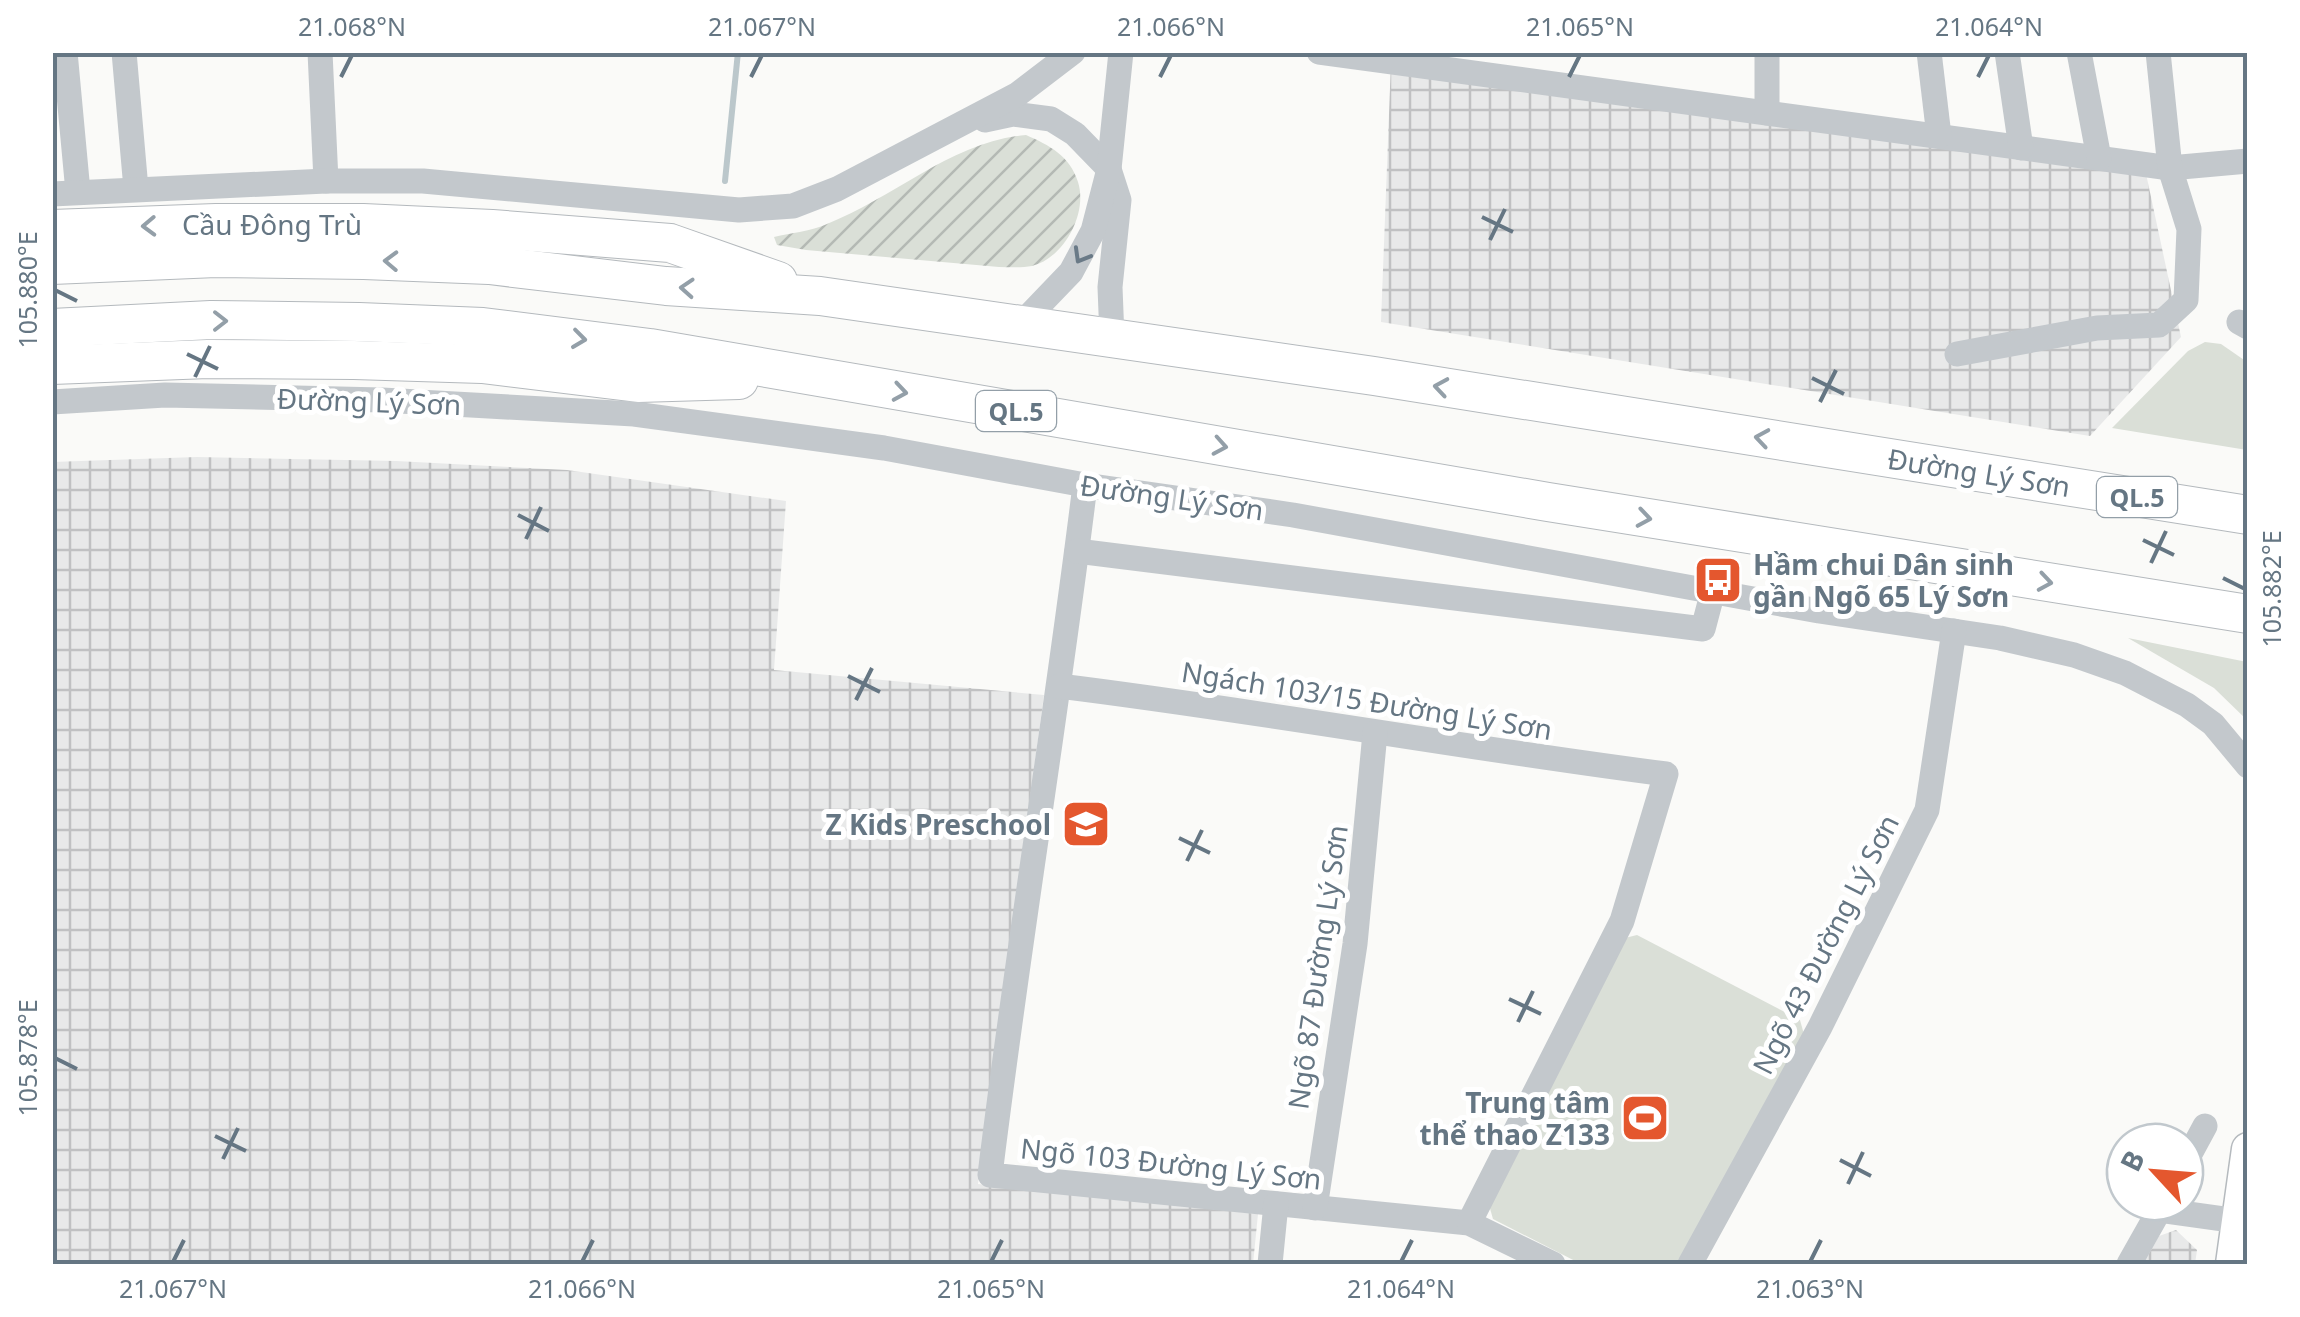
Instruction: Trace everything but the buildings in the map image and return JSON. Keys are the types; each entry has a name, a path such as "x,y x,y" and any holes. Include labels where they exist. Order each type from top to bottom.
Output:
{"highway":[{"name":"Cầu Đông Trù","path":"52,230 364,222 490,247"},
{"name":"Đường Lý Sơn","path":"490,247 666,286 820,296 1112,338 2248,515"},
{"name":"Cầu Đông Trù","path":"52,265 490,247"},
{"name":"QL.5","path":"52,328 210,320 482,345"},
{"name":"Đường Lý Sơn","path":"482,345 650,348 1567,505 2248,614"},
{"name":"QL.5","path":"52,365 482,345"}],"main road":[{"path":"2232,1264 2243,1224 2248,1148"}],"street":[{"path":"65,52 65,193 423,181 739,210 767,209 814,199 1018,94 1073,52"},
{"path":"124,52 136,189"},
{"path":"320,52 326,182"},
{"path":"1020,325 1046,301 1086,249 1109,169 1122,52"},
{"path":"1319,52 2170,168 2248,161"},
{"path":"1767,52 1767,113"},
{"path":"1929,52 1939,136"},
{"path":"2007,52 2021,148"},
{"path":"2080,52 2100,158"},
{"path":"1957,354 2097,328 2158,325 2186,300 2189,228 2170,168 2158,52"},
{"path":"906,152 992,118 1038,115 1075,134 1109,169 1118,200 1110,286 1112,338"},
{"name":"Đường Lý Sơn","path":"52,402 165,395 382,400 634,414 884,448 1085,485 1293,515 1819,611 2000,638 2074,655 2125,673 2188,705 2213,724 2248,766"},
{"name":"Ngõ 103 Đường Lý Sơn","path":"1085,485 990,1174 1469,1223 1553,1264"},
{"path":"1077,551 1703,629 1713,591"},
{"name":"Ngõ 43 Đường Lý Sơn","path":"1690,1264 1820,1027 1927,810 1954,631"},
{"name":"Ngách 103/15 Đường Lý Sơn","path":"1059,686 1212,705 1375,734 1666,774 1622,922 1469,1223"},
{"name":"Ngõ 87 Đường Lý Sơn","path":"1315,1208 1355,944 1375,734"},
{"path":"1270,1264 1276,1204"},
{"path":"2205,1216 2243,1224"},
{"path":"2129,1264 2153,1222"}],"shaded area":[{"path":"1391,62 2145,169 2181,337 2090,436 1381,322"},
{"path":"1026,135 1064,158 1078,182 1080,194 1071,233 1044,261 1028,267 999,267 777,245 774,237 814,228 852,213 949,159 999,139"},
{"path":"2205,342 2221,344 2247,362 2247,450 2112,428 2188,351"},
{"path":"197,457 567,470 786,501 774,670 1044,695 978,1184 1258,1214 1253,1264 53,1264 52,462"},
{"path":"2128,638 2247,662 2247,720 2214,688"},
{"name":"Trung tâm thể thao Z133","path":"1637,935 1800,1020 1805,1038 1686,1264 1581,1264 1493,1219 1487,1198 1617,940"},
{"path":"2176,1230 2197,1250 2195,1264 2143,1264 2159,1236"}],"waterway":[{"path":"725,181 738,52"}],"place":[{"name":"Hầm chui Dân sinh gần Ngõ 65 Lý Sơn","path":"1718,580"},
{"name":"Z Kids Preschool","path":"1086,824"},
{"name":"Trung tâm thể thao Z133","path":"1645,1118"}]}
